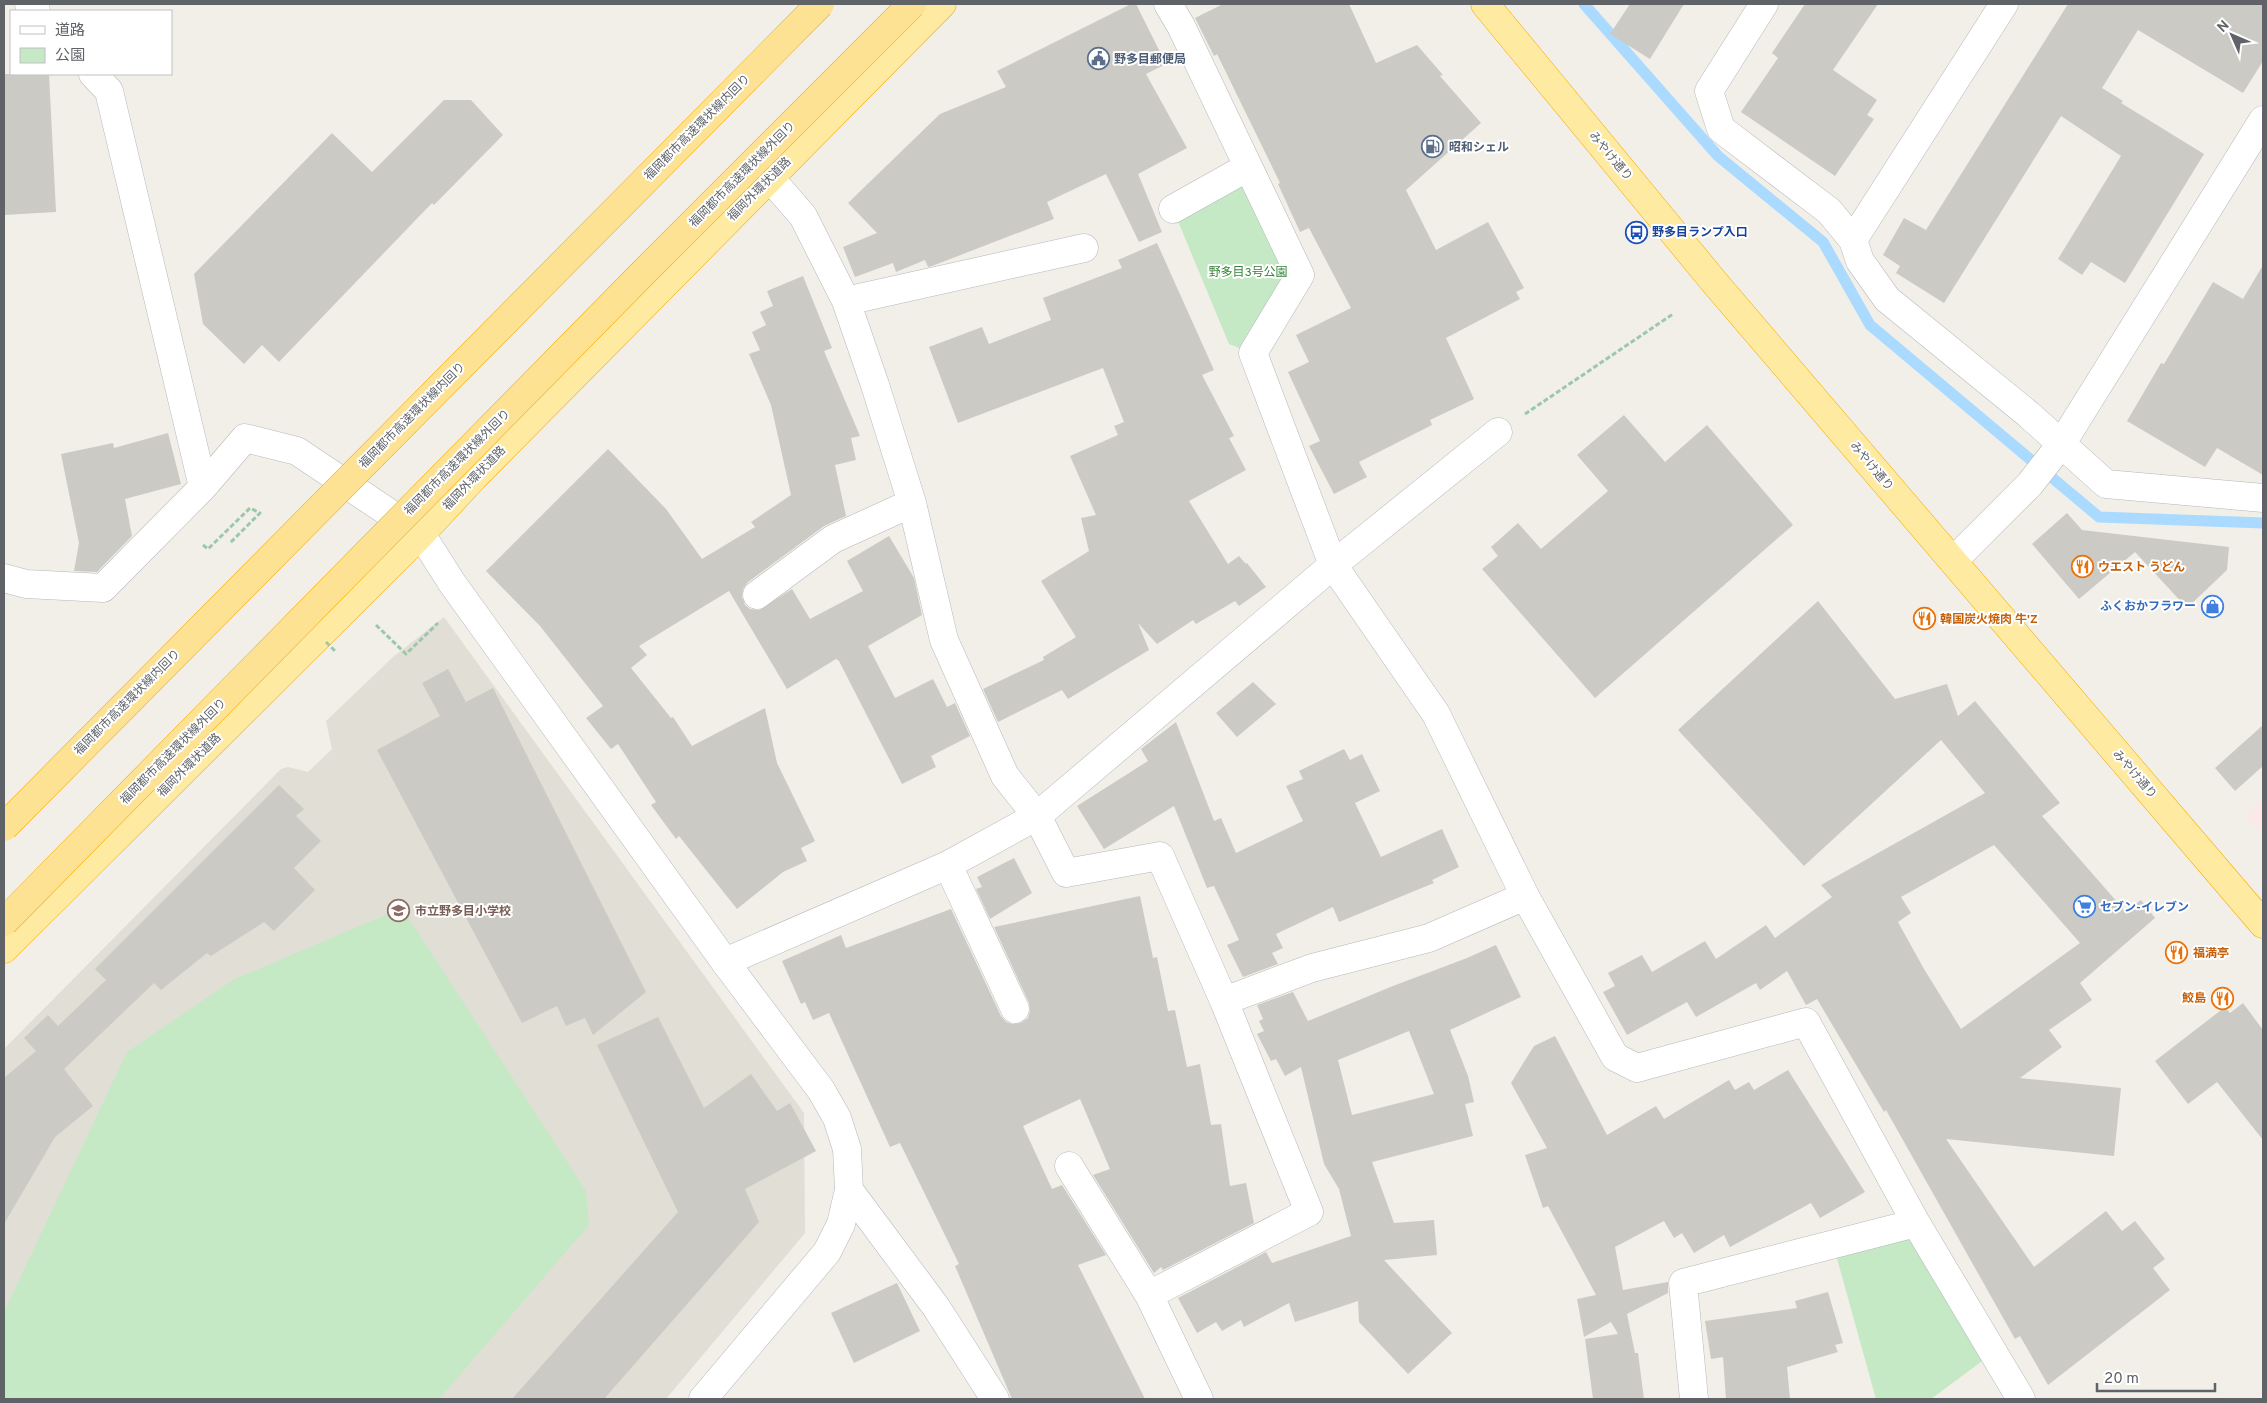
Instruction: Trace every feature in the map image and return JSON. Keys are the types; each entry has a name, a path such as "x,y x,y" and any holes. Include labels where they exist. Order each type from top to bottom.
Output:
{"highway":[{"path":"4,832 810,4"},
{"name":"福岡都市高速環状線内回り","path":"4,827 820,4"},
{"name":"福岡都市高速環状線外回り","path":"4,922 644,272 912,4"},
{"name":"福岡外環状道路","path":"4,949 421,534 474,477 942,4"},
{"name":"みやけ通り","path":"1485,4 1722,290 2263,924"}],"street":[{"path":"1168,4 1181,26 1300,275 1253,354 1333,565 1436,714 1525,896 1615,1057 1637,1068 1806,1022 1916,1223 2021,1399"},
{"path":"1764,4 1709,91 1721,129 1829,211 1853,240 1860,261 1887,299 2062,444 2106,484 2263,498"},
{"path":"1853,240 2004,4"},
{"path":"94,75 109,91 203,487"},
{"path":"1953,561 2030,484 2062,444 2263,120"},
{"path":"1173,209 1248,167"},
{"path":"770,178 803,216 846,301 912,503 944,640 1005,776 1037,816 1066,874 1160,856 1224,1001 1309,1212 1149,1295"},
{"path":"846,301 1084,248"},
{"path":"725,962 948,865 1037,816 1333,565 1498,432"},
{"path":"4,578 26,584 103,588 203,487 246,438 297,451 421,534 452,583 725,962 821,1090 837,1118 847,1149 849,1190 841,1224 827,1252 703,1399"},
{"path":"756,595 833,539 912,503"},
{"path":"948,865 1015,1008"},
{"path":"1224,1001 1312,968 1429,938 1525,896"},
{"path":"1069,1166 1149,1295 1199,1399"},
{"path":"849,1190 936,1307 995,1399"},
{"path":"1694,1399 1683,1283 1916,1223"}],"path":[{"path":"1498,432 1673,314"},
{"path":"203,545 208,549 250,508 260,513 230,543"},
{"path":"372,621 406,654 441,620"}],"shaded area":[{"name":"市立野多目小学校","path":"444,617 804,1113 805,1233 666,1399 4,1399 4,1049 281,769 288,767 308,772 332,749 326,721 393,657"},
{"path":"2263,798 2263,834 2246,816"}],"green space":[{"name":"野多目3号公園","path":"1248,167 1300,275 1253,353 1229,344 1173,209"},
{"path":"402,908 586,1191 589,1225 439,1399 4,1399 4,1312 127,1052 233,980"},
{"path":"1916,1223 1993,1353 1931,1399 1876,1399 1833,1244"}],"building":[{"path":"1131,4 1136,4 1166,64 1146,74 1187,148 1138,174 1162,232 1139,242 1106,174 1047,202 1054,219 932,266 928,267 925,260 896,272 893,263 855,277 843,247 877,233 848,203 940,114 1006,87 997,71"},
{"path":"1223,4 1349,4 1376,63 1417,45 1443,75 1440,76 1481,123 1406,190 1436,250 1488,222 1524,288 1516,292 1520,299 1446,338 1474,399 1430,420 1432,425 1359,462 1367,477 1334,494 1309,446 1320,441 1288,372 1309,362 1296,335 1351,308 1309,228 1300,232 1278,184 1280,183 1217,54 1214,56 1195,18"},
{"path":"1630,4 1684,4 1650,59 1610,34"},
{"path":"1805,4 1878,4 1833,70 1877,100 1867,115 1874,119 1835,176 1741,112 1778,58 1772,53"},
{"path":"2068,4 2263,4 2263,61 2243,93 2138,30 2102,88 2123,101 2121,103 2204,154 2125,283 2091,262 2082,275 2058,259 2121,156 2061,116 1944,303 1896,273 1900,266 1883,255 1904,218 1926,230"},
{"path":"4,74 49,75 56,212 4,215"},
{"path":"444,100 471,100 503,135 434,205 432,203 279,362 262,345 244,364 203,324 194,274 332,133 372,172"},
{"path":"1157,243 1214,370 1202,375 1234,436 1229,438 1246,470 1189,501 1228,564 1239,556 1266,587 1239,606 1235,601 1196,624 1193,620 1157,644 1138,623 1149,650 1068,699 1062,690 998,722 983,689 1044,660 1043,657 1076,637 1041,581 1089,551 1081,518 1096,515 1070,456 1118,435 1114,426 1124,422 1103,368 958,423 929,347 982,327 989,344 1051,320 1043,298 1122,268 1118,260"},
{"path":"2263,265 2263,475 2217,448 2205,467 2127,421 2161,363 2164,364 2213,282 2243,299"},
{"path":"803,276 832,348 824,351 860,436 851,438 856,460 835,465 846,516 824,526 748,582 743,589 742,597 745,605 750,609 759,610 792,589 810,619 863,591 847,561 889,536 914,578 922,615 868,646 895,698 933,679 947,707 955,703 970,736 931,756 936,767 902,784 839,661 836,659 787,689 729,591 639,646 647,655 631,668 671,718 673,717 692,746 765,708 777,763 815,841 801,848 807,861 783,872 737,909 679,836 676,839 651,805 656,802 618,744 611,749 586,718 603,706 540,626 486,571 608,449 666,509 702,559 755,527 751,522 791,495 771,405 749,354 760,350 752,332 766,325 760,312 773,306 767,291"},
{"path":"1624,415 1665,462 1707,425 1793,525 1595,698 1482,569 1498,556 1491,547 1518,523 1541,549 1608,491 1577,455"},
{"path":"168,433 181,484 125,499 132,536 97,572 74,571 79,543 61,454 113,443 114,448"},
{"path":"2067,513 2082,530 2229,547 2227,570 2187,608 2135,552 2079,599 2032,544"},
{"path":"1818,601 1895,699 1947,684 1958,716 1975,701 2060,803 2042,816 2125,911 2141,900 2155,918 2080,983 2092,1000 2049,1030 2062,1047 2020,1078 2121,1088 2114,1156 1946,1139 2034,1267 2106,1211 2122,1231 2135,1221 2165,1259 2153,1268 2170,1290 2048,1385 2020,1336 2015,1339 1886,1110 1884,1112 1817,999 1806,1005 1787,971 1760,990 1756,983 1696,1017 1687,1002 1627,1035 1603,992 1615,986 1608,973 1642,955 1652,972 1705,941 1716,959 1766,925 1775,938 1832,897 1821,885 1985,793 1941,740 1804,866 1678,730","holes":["1994,845 2080,943 1961,1029 1898,922 1911,913 1901,897"]},
{"path":"448,669 466,702 493,688 646,992 593,1035 585,1018 566,1026 557,1006 522,1023 377,750 440,716 422,683"},
{"path":"1253,682 1276,704 1237,737 1216,713"},
{"path":"1176,722 1214,821 1221,818 1236,853 1303,821 1286,786 1303,779 1299,771 1344,749 1350,760 1362,754 1380,791 1355,803 1381,857 1442,829 1459,867 1432,880 1434,883 1339,922 1333,907 1276,934 1283,948 1272,953 1278,964 1243,977 1227,945 1239,940 1214,886 1207,888 1174,806 1104,849 1077,806 1148,761 1141,749"},
{"path":"2263,725 2263,766 2235,791 2215,768"},
{"path":"279,785 304,809 296,816 321,841 294,868 315,890 274,931 264,922 211,956 207,953 161,990 154,983 64,1069 93,1106 55,1137 4,1224 4,1078 36,1051 24,1038 48,1015 58,1026 106,980 95,969"},
{"path":"1014,858 1032,893 990,919 976,889 982,887 977,877"},
{"path":"1140,896 1153,958 1157,957 1168,1011 1175,1010 1187,1067 1200,1064 1211,1125 1221,1124 1230,1186 1246,1183 1254,1223 1163,1270 1161,1267 1154,1273 1093,1175 1110,1169 1080,1099 1023,1126 1052,1189 1062,1185 1106,1255 1078,1265 1145,1399 1012,1399 955,1266 959,1264 900,1143 890,1147 829,1013 813,1020 805,1002 801,1004 782,961 841,935 846,948 951,909 1001,1016 1006,1022 1013,1024 1021,1023 1028,1018 1030,1011 1029,1003 994,927"},
{"path":"1496,945 1521,997 1450,1030 1468,1076 1474,1102 1465,1104 1473,1136 1372,1162 1394,1223 1434,1220 1437,1255 1384,1260 1452,1333 1408,1374 1359,1322 1358,1301 1295,1322 1289,1303 1244,1327 1241,1320 1222,1331 1216,1322 1197,1333 1178,1298 1266,1252 1272,1263 1351,1236 1339,1189 1324,1164 1301,1067 1285,1076 1276,1059 1271,1061 1257,1034 1264,1031 1259,1021 1263,1019 1257,1005 1293,992 1308,1021","holes":["1409,1031 1434,1094 1352,1115 1338,1060"]},
{"path":"2243,1003 2263,1030 2263,1140 2217,1082 2188,1104 2155,1061 2225,1007 2230,1013"},
{"path":"658,1017 704,1108 751,1074 777,1111 790,1103 816,1151 745,1189 759,1222 604,1399 512,1399 678,1212 597,1045"},
{"path":"1555,1036 1607,1135 1656,1106 1664,1119 1729,1080 1735,1090 1749,1082 1754,1090 1788,1070 1865,1192 1820,1218 1811,1203 1730,1247 1724,1235 1694,1253 1682,1233 1674,1238 1664,1221 1615,1247 1623,1290 1668,1282 1668,1293 1627,1314 1635,1353 1638,1353 1644,1399 1593,1399 1585,1339 1618,1334 1611,1322 1584,1337 1577,1299 1596,1295 1548,1206 1543,1208 1525,1155 1547,1148 1511,1083 1534,1046"},
{"path":"897,1283 920,1331 854,1363 831,1313"},
{"path":"1828,1292 1843,1343 1835,1345 1838,1352 1787,1367 1790,1399 1726,1399 1723,1357 1711,1359 1705,1321 1797,1308 1795,1301"}],"waterway":[{"path":"1584,4 1718,156 1823,242 1870,325 2099,517 2263,523"}],"place":[{"name":"野多目郵便局","path":"1098,59"},
{"name":"昭和シェル","path":"1433,147"},
{"name":"野多目ランプ入口","path":"1636,232"},
{"name":"ウエスト うどん","path":"2082,567"},
{"name":"ふくおかフラワー","path":"2212,606"},
{"name":"韓国炭火焼肉 牛'Z","path":"1924,619"},
{"name":"セブン-イレブン","path":"2084,907"},
{"name":"市立野多目小学校","path":"399,911"},
{"name":"福満亭","path":"2177,953"},
{"name":"鮫島","path":"2222,998"}]}
